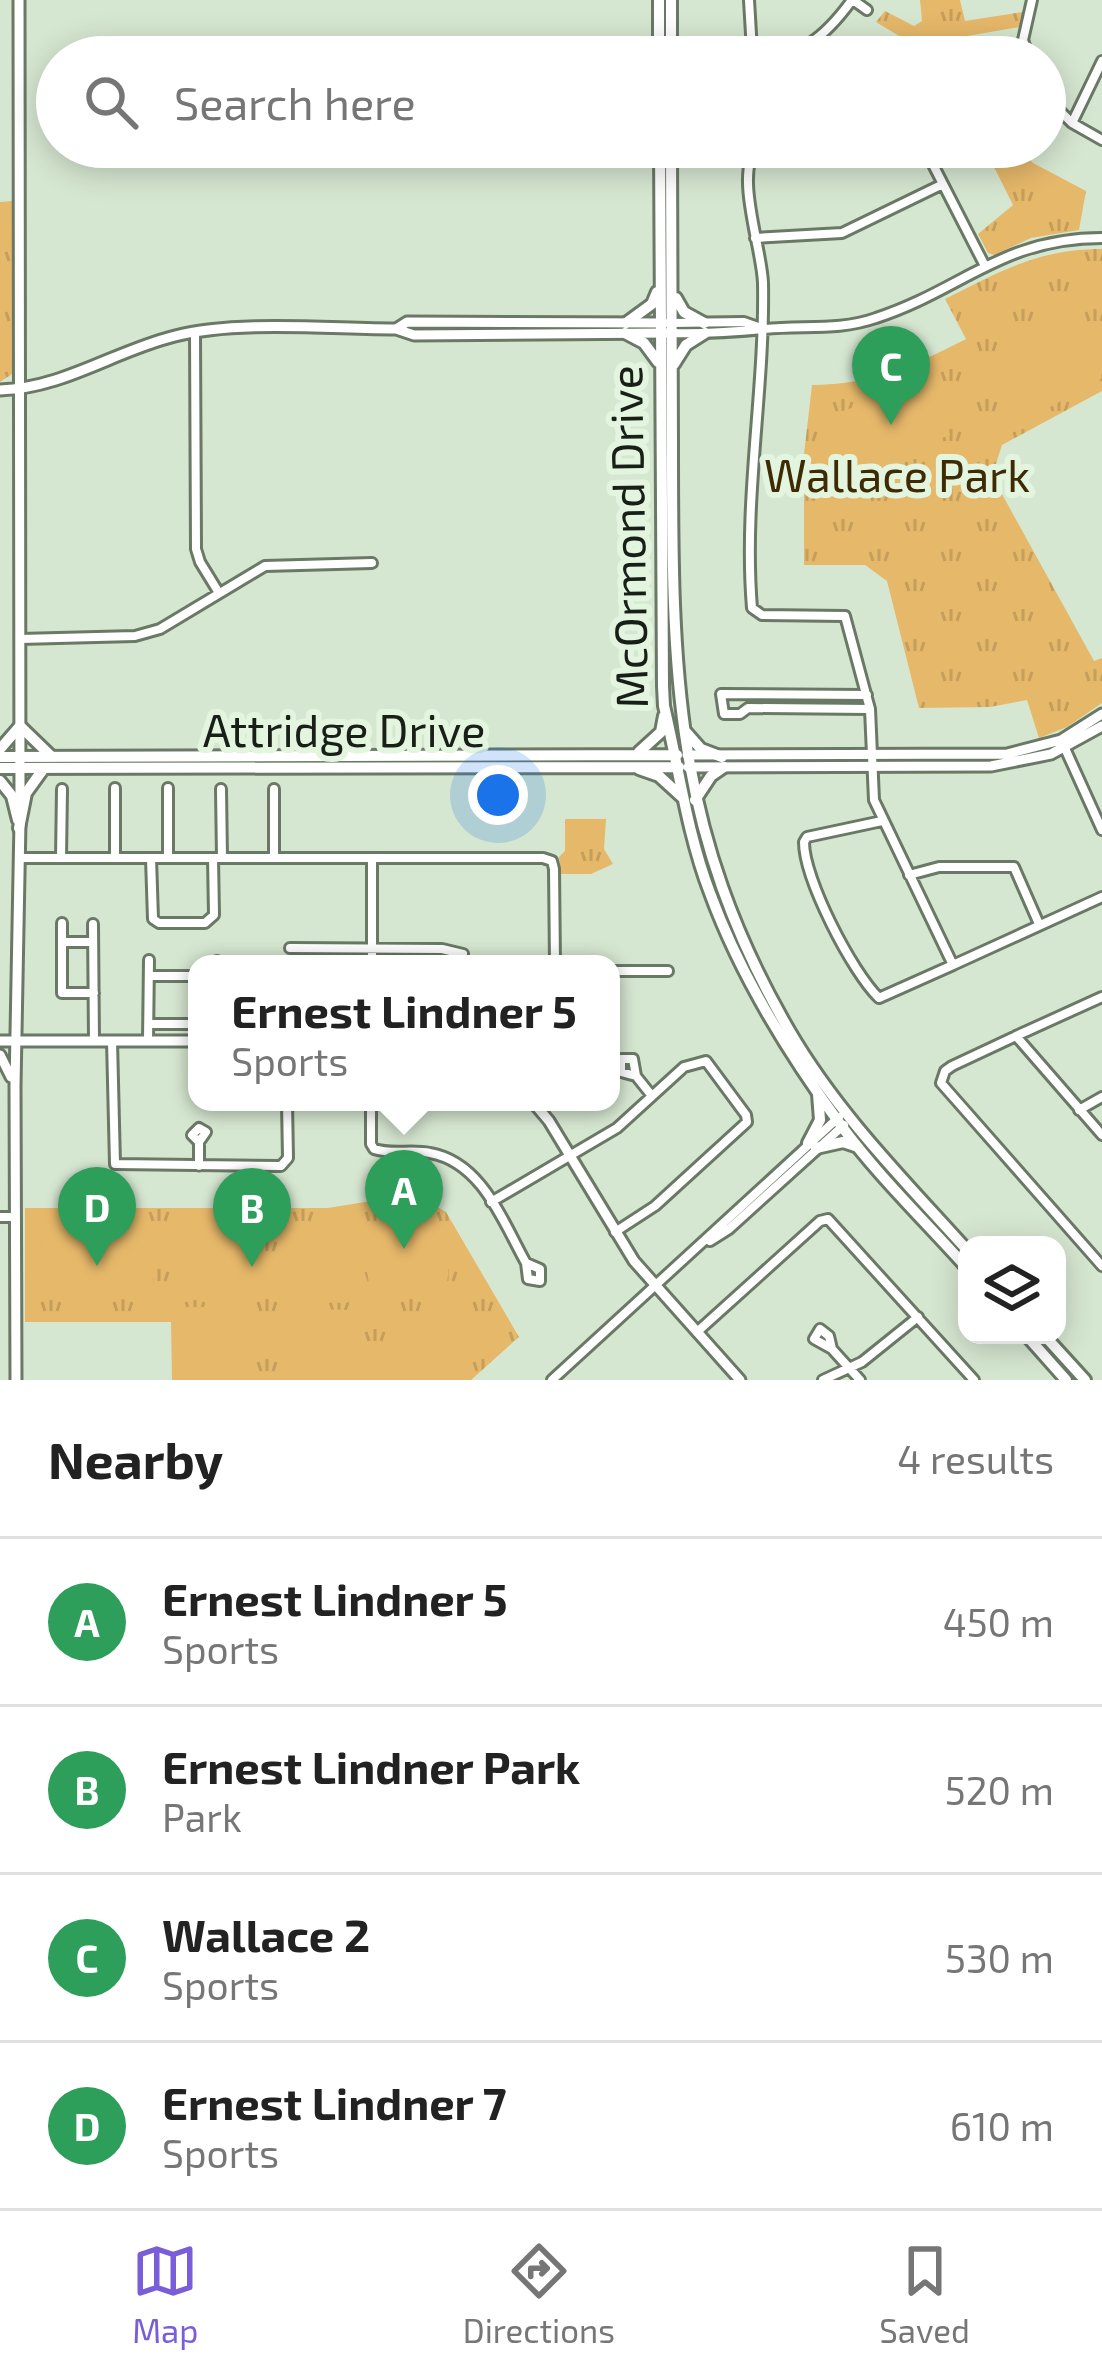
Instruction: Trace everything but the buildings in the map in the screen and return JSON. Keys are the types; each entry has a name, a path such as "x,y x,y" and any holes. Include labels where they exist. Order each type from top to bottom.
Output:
{"main road":[{"path":"659,0 659,36"},
{"path":"671,0 671,36"},
{"name":"McOrmond Drive","path":"661,168 666,283"},
{"name":"McOrmond Drive","path":"670,168 661,524 664,706 682,761 709,891 753,988 818,1091 958,1240"},
{"path":"666,283 679,307 705,328 666,367 626,328 666,283"},
{"name":"McOrmond Drive","path":"666,367 682,761"},
{"path":"661,524 672,543"},
{"path":"664,706 661,732 632,761 689,800 723,762 701,748 682,725"},
{"path":"0,753 20,726 53,758"},
{"name":"Attridge Drive","path":"0,753 44,768 632,761"},
{"name":"Attridge Drive","path":"0,768 53,758 682,761"},
{"path":"20,828 26,793 44,768"},
{"path":"0,781 12,796 20,828"},
{"name":"McOrmond Drive","path":"689,800 743,943 792,1036 861,1148 958,1258"},
{"path":"818,1091 820,1120 812,1145 849,1142 861,1148"},
{"path":"1035,1344 1066,1376 1088,1380"},
{"path":"1048,1344 1066,1376"}],"street":[{"path":"16,1380 9,1302 15,1216 20,858 19,0"},
{"path":"749,0 751,36"},
{"path":"838,0 838,20"},
{"path":"821,36 852,0 867,10"},
{"path":"1024,36 1032,0"},
{"path":"1072,123 1102,61"},
{"path":"1066,117 1102,140"},
{"path":"750,168 763,278 761,384 752,446 752,608 762,615 845,616 870,709 874,800 953,965"},
{"path":"935,168 986,266"},
{"path":"755,238 842,233 944,184"},
{"path":"0,390 63,380 154,343 195,332 396,329 407,335 705,328 744,322 762,329 820,329 870,321 1041,242 1102,238"},
{"path":"195,332 196,549 220,593"},
{"path":"20,639 135,637 160,629 266,566 372,563"},
{"path":"867,694 721,694 724,714 740,714 748,708 870,709"},
{"path":"1063,744 1102,714"},
{"path":"682,761 870,762 1007,754 1063,744 1102,726"},
{"path":"1063,744 1102,830"},
{"path":"115,788 115,859"},
{"path":"168,788 168,858"},
{"path":"62,789 62,858"},
{"path":"151,858 153,919 205,923 214,915 221,789"},
{"path":"274,789 274,858"},
{"path":"882,821 803,842 830,915 879,998 1102,896"},
{"path":"20,858 550,860 555,955"},
{"path":"372,858 372,955"},
{"path":"908,874 939,867 1014,867 1040,924"},
{"path":"62,923 62,994 94,993"},
{"path":"93,924 94,1041"},
{"path":"62,942 93,942"},
{"path":"290,948 463,953"},
{"path":"148,1041 149,960"},
{"path":"620,971 668,971"},
{"path":"149,976 188,976"},
{"path":"1102,997 945,1071 941,1083 1102,1265"},
{"path":"149,1024 188,1024"},
{"path":"1016,1036 1102,1135"},
{"path":"0,1041 188,1041"},
{"path":"112,1041 115,1164 280,1166 286,1163 287,1111"},
{"path":"0,1055 15,1086"},
{"path":"490,1202 617,1128 684,1067 706,1061 747,1122 655,1206 615,1232"},
{"path":"636,1076 652,1096"},
{"path":"1079,1109 1102,1097"},
{"path":"371,1111 374,1149 443,1156 466,1169 526,1263"},
{"path":"539,1111 615,1232 740,1380"},
{"path":"552,1380 704,1245 729,1229 843,1119"},
{"path":"199,1166 200,1142"},
{"path":"0,1217 15,1216"},
{"path":"697,1332 820,1221 828,1219 974,1380"},
{"path":"823,1380 888,1345 918,1317"},
{"path":"832,1349 860,1380"}],"green space":[{"path":"920,0 960,0 965,21 1023,12 1020,27 967,36 899,36 876,22 885,11 914,26 922,21"},
{"path":"994,168 1042,168 1086,191 1079,230 1031,238 994,255 988,253 978,234 1013,205"},
{"path":"12,201 12,374 0,382 0,202"},
{"name":"Wallace Park","path":"1102,249 1102,391 1002,445 992,476 1094,661 1102,658 1102,703 1067,727 1039,738 1027,700 990,707 919,708 887,581 865,565 804,565 804,454 812,385 873,377 929,357 966,339 945,299 1039,257"},
{"path":"1061,303 1074,310 1102,378 1027,420 1012,384 1012,351 1027,324"},
{"path":"929,379 950,435 853,471 832,415"},
{"path":"565,819 606,819 604,849 613,864 591,874 561,874"},
{"path":"414,1194 446,1212 519,1337 471,1380 172,1380 171,1322 25,1322 25,1208 328,1208"},
{"path":"388,1216 416,1222 437,1238 447,1261 445,1290 376,1294 370,1289 366,1238"},
{"path":"183,1225 222,1234 246,1252 253,1269 253,1300 178,1300 173,1295 173,1237"},
{"path":"331,1225 355,1227 352,1298 347,1303 278,1302 278,1274 286,1251 304,1235"},
{"path":"41,1233 153,1233 154,1299 41,1300"},
{"path":"453,1288 491,1334 436,1380 389,1380 370,1357"},
{"path":"186,1307 250,1307 239,1346 232,1357 210,1371 181,1374 180,1312"},
{"path":"280,1308 352,1310 353,1374 322,1372 299,1360 285,1338"}],"place":[{"name":"Wallace 2","path":"891,425"},
{"name":"Ernest Lindner 5","path":"404,1249"},
{"name":"Ernest Lindner 7","path":"97,1266"},
{"name":"Ernest Lindner Park","path":"252,1267"}]}
